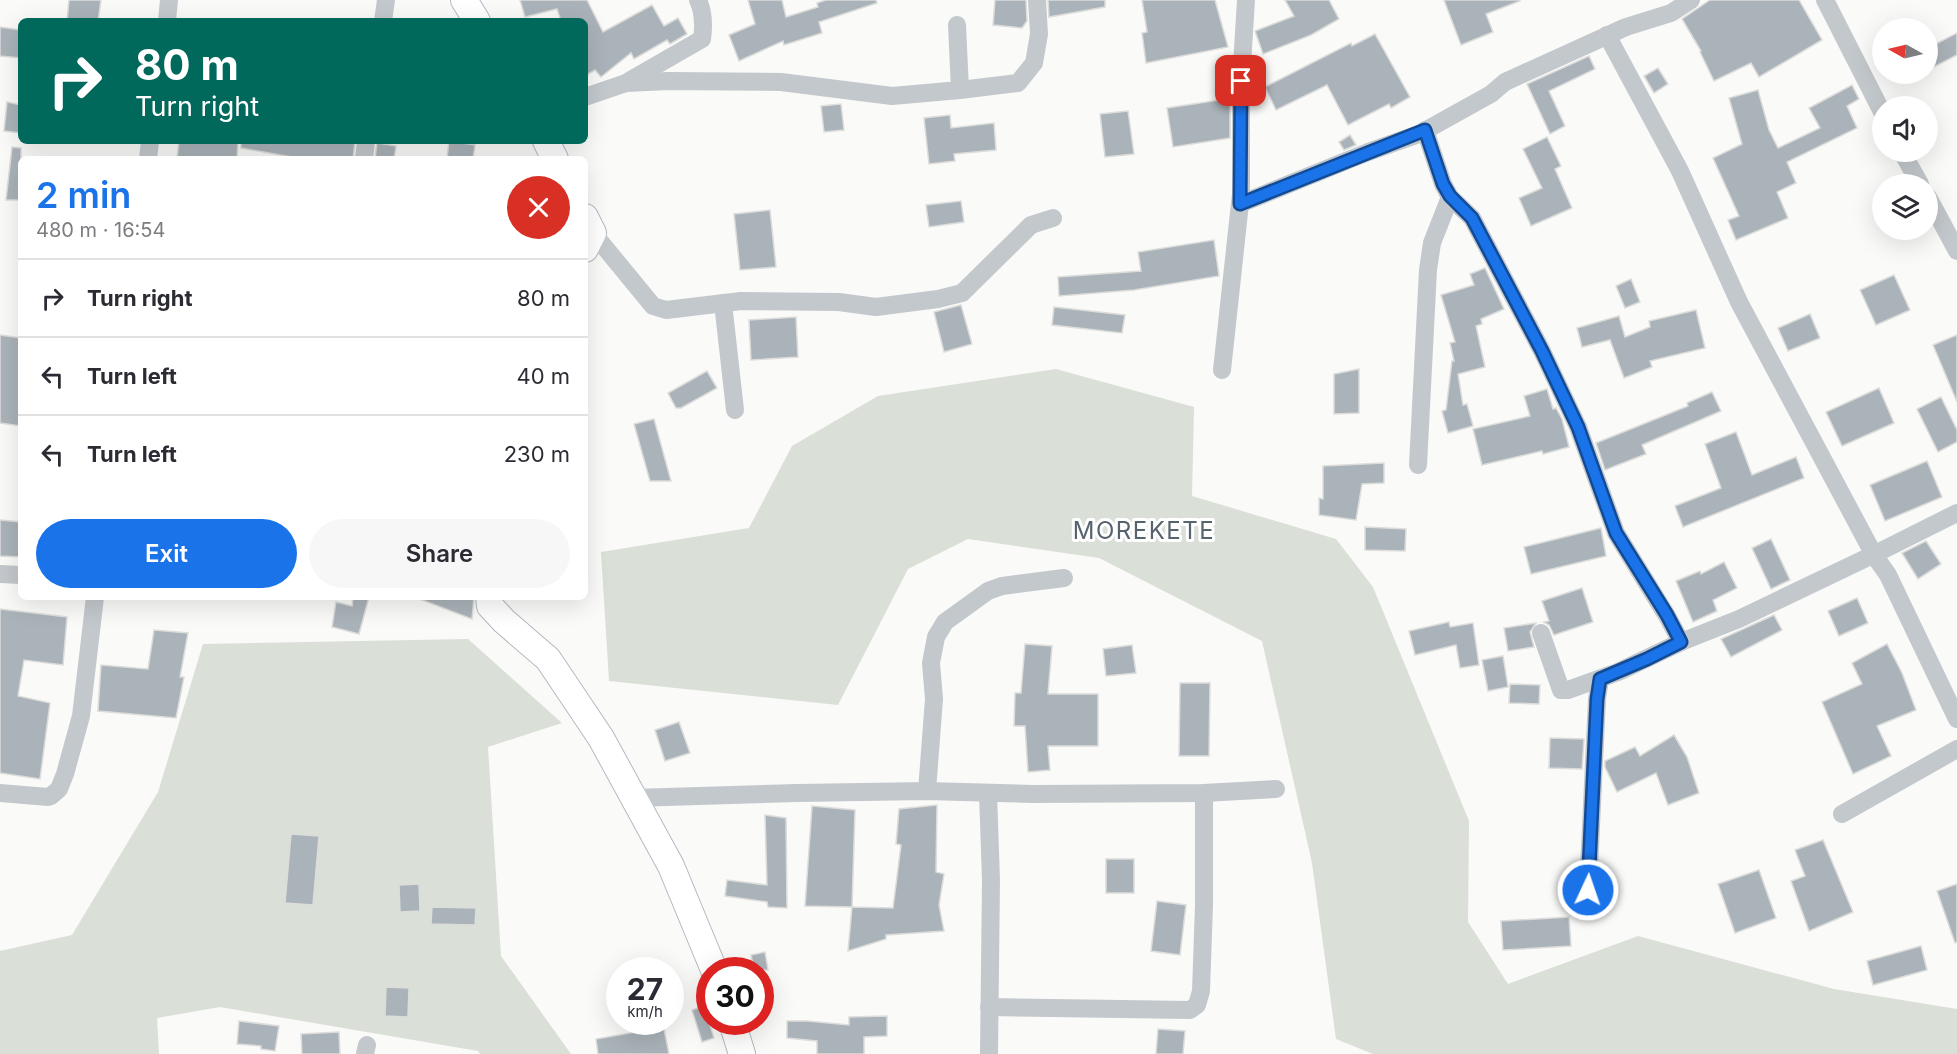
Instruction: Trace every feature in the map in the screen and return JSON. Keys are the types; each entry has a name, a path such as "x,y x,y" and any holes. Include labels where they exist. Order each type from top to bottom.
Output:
{"street":[{"path":"167,18 169,0"},
{"path":"383,18 386,0"},
{"path":"464,0 475,18"},
{"path":"588,96 626,83 702,39 704,25 698,0"},
{"path":"626,83 781,82 892,96 1018,83 1034,63 1039,34 1037,0"},
{"path":"1222,370 1240,204 1241,81 1246,0"},
{"path":"1240,204 1425,130 1491,94 1505,82 1626,27 1671,13 1691,0"},
{"path":"1826,0 1874,96"},
{"path":"957,25 960,90"},
{"path":"1607,35 1680,171 1738,302 1874,555 1888,576 1957,719"},
{"path":"1425,130 1443,184 1450,196 1472,218 1542,351 1578,427 1616,533 1667,615 1681,642"},
{"path":"1418,465 1428,270 1432,243 1450,196"},
{"path":"1938,216 1957,251"},
{"path":"588,233 653,306 666,310 741,301 839,302 876,307 938,299 962,293 1030,225 1053,218"},
{"path":"723,303 735,410"},
{"path":"1540,633 1561,690 1568,690 1600,679 1681,642 1739,619 1957,513"},
{"path":"0,574 18,575"},
{"path":"927,791 934,699 931,663 936,637 945,622 988,591 1002,586 1064,578"},
{"path":"0,793 48,797 59,789 81,716 95,600"},
{"path":"489,600 490,606 504,621 548,659 601,738 671,866 709,957"},
{"path":"1588,890 1597,699 1600,679"},
{"path":"1842,814 1957,749"},
{"path":"633,798 927,791 1204,793 1276,789"},
{"path":"988,793 991,880 989,1054"},
{"path":"989,1007 1190,1010 1197,1005 1201,991 1202,970 1204,793"},
{"path":"736,1035 742,1054"}],"shaded area":[{"path":"1056,369 1194,407 1192,496 1336,539 1373,587 1469,821 1468,922 1508,984 1638,936 1834,989 1957,1009 1957,1054 1373,1054 1336,1039 1312,863 1262,641 1099,558 968,539 908,569 838,705 609,681 601,552 749,528 792,446 878,396"},
{"path":"468,639 562,723 488,747 501,956 571,1054 480,1054 478,1051 220,1007 157,1018 159,1054 0,1054 0,951 72,935 158,792 203,644"}],"building":[{"path":"69,0 101,0 98,18 67,18"},
{"path":"520,0 587,0 603,32 652,5 664,26 678,18 687,34 670,44 667,40 634,59 631,53 601,77 595,70 588,74 588,18 560,18 557,9 525,17"},
{"path":"748,0 782,0 786,17 818,7 817,3 826,0 876,0 877,3 819,22 822,33 784,45 783,41 739,61 729,35 755,24"},
{"path":"995,0 1026,0 1027,21 1022,28 993,25"},
{"path":"1048,0 1105,0 1105,7 1049,17"},
{"path":"1142,0 1215,0 1228,47 1146,63 1142,33 1147,32"},
{"path":"1285,0 1329,0 1339,19 1311,35 1263,54 1255,31 1294,16"},
{"path":"1444,0 1520,1 1486,14 1493,32 1461,45"},
{"path":"1710,0 1799,0 1822,40 1759,77 1751,63 1714,81 1701,51 1682,19"},
{"path":"0,27 18,30 18,58 0,56"},
{"path":"1957,33 1957,55 1938,65 1938,43"},
{"path":"1375,34 1410,97 1391,108 1389,104 1348,125 1327,85 1276,110 1265,87 1351,43 1352,46"},
{"path":"1589,56 1595,69 1549,91 1565,126 1550,134 1527,84"},
{"path":"1658,68 1668,84 1654,93 1644,76"},
{"path":"1852,85 1859,99 1847,106 1857,128 1787,162 1796,183 1777,192 1788,218 1736,240 1728,220 1739,216 1713,158 1742,144 1729,98 1758,90 1769,130 1778,148 1820,128 1809,108"},
{"path":"1226,99 1230,106 1230,138 1173,147 1167,108"},
{"path":"7,102 18,104 18,133 4,131"},
{"path":"841,104 844,130 824,132 821,106"},
{"path":"1128,111 1134,154 1105,157 1100,114"},
{"path":"950,115 951,128 994,123 996,150 954,154 955,161 929,164 924,118"},
{"path":"1350,135 1356,145 1344,150 1339,142"},
{"path":"1547,137 1561,166 1555,169 1572,208 1531,226 1519,198 1542,188 1523,149"},
{"path":"179,144 238,144 237,156 177,156"},
{"path":"241,144 355,144 353,156 286,156 241,148"},
{"path":"377,144 396,146 394,156 375,156"},
{"path":"449,144 475,145 473,156 447,156"},
{"path":"12,147 21,148 21,156 18,156 18,200 6,200"},
{"path":"961,201 964,222 929,227 926,205"},
{"path":"770,210 776,267 740,270 734,214"},
{"path":"1214,240 1219,276 1134,290 1059,296 1058,277 1141,271 1138,252"},
{"path":"1485,268 1504,309 1481,319 1482,324 1476,326 1485,367 1458,374 1463,405 1467,404 1473,426 1448,433 1442,411 1446,410 1452,361 1454,361 1450,343 1455,342 1441,295 1474,285 1470,274"},
{"path":"1894,275 1910,310 1876,325 1860,290"},
{"path":"1631,279 1640,302 1625,308 1616,286"},
{"path":"961,305 972,344 944,352 934,312"},
{"path":"1054,307 1125,315 1122,333 1052,325"},
{"path":"1696,310 1705,348 1650,361 1652,367 1624,378 1610,340 1582,347 1577,328 1619,316 1625,337 1650,327 1649,321"},
{"path":"1810,314 1820,338 1788,351 1778,328"},
{"path":"796,317 798,357 751,360 749,320"},
{"path":"0,335 18,338 18,426 0,423"},
{"path":"1957,335 1957,402 1933,345"},
{"path":"1359,369 1359,413 1334,414 1334,374"},
{"path":"707,371 717,388 681,408 676,408 668,393"},
{"path":"1879,388 1894,423 1842,446 1826,412"},
{"path":"1547,389 1553,409 1556,408 1562,419 1569,447 1482,465 1473,429 1530,416 1524,396"},
{"path":"1712,392 1721,411 1642,445 1646,454 1605,470 1596,443 1688,406 1687,403"},
{"path":"1941,397 1957,430 1957,442 1938,452 1917,409"},
{"path":"654,419 671,481 650,481 634,424"},
{"path":"1736,432 1752,475 1796,457 1804,478 1683,527 1675,506 1721,488 1705,444"},
{"path":"1927,461 1942,497 1885,521 1870,485"},
{"path":"1384,463 1384,483 1362,484 1356,520 1319,515 1319,498 1323,499 1323,466"},
{"path":"0,520 18,522 18,557 0,556"},
{"path":"1365,527 1406,529 1405,551 1365,550"},
{"path":"1601,528 1606,556 1531,574 1524,547"},
{"path":"1771,539 1790,580 1771,589 1752,548"},
{"path":"1926,541 1941,564 1918,579 1902,553"},
{"path":"1724,562 1737,588 1713,600 1717,611 1693,622 1676,581 1700,571 1701,574"},
{"path":"1582,588 1593,622 1554,635 1549,625 1544,622 1549,621 1542,601"},
{"path":"1857,598 1868,623 1839,636 1828,611"},
{"path":"353,600 368,600 359,634 332,627 336,602 352,606"},
{"path":"422,600 474,600 472,619"},
{"path":"0,609 67,617 63,665 24,660 18,696 50,703 40,779 0,773"},
{"path":"1774,615 1782,630 1731,657 1721,639"},
{"path":"1449,622 1450,627 1473,623 1479,665 1460,668 1456,645 1415,655 1409,631"},
{"path":"1536,623 1530,632 1534,647 1508,651 1504,628"},
{"path":"154,630 188,633 180,677 184,677 176,718 98,711 101,665 148,669"},
{"path":"1025,644 1052,646 1048,694 1098,694 1098,746 1048,746 1050,770 1028,772 1025,726 1014,726 1015,693 1021,693"},
{"path":"1887,644 1902,673 1916,710 1877,726 1891,756 1853,774 1822,702 1862,684 1852,663"},
{"path":"1132,645 1136,673 1106,676 1103,649"},
{"path":"1503,656 1508,687 1488,691 1482,660"},
{"path":"1180,683 1210,683 1209,756 1179,756"},
{"path":"1510,684 1540,685 1539,704 1509,703"},
{"path":"679,722 690,753 665,761 655,730"},
{"path":"1674,735 1687,757 1699,793 1668,805 1656,773 1617,792 1605,767 1605,761 1635,747 1640,756"},
{"path":"1550,738 1584,739 1582,769 1549,768"},
{"path":"937,805 936,872 944,874 939,905 944,931 886,935 886,939 848,951 852,907 893,908 901,845 896,844 899,809"},
{"path":"812,806 855,810 852,907 805,906"},
{"path":"765,815 786,818 787,908 768,907 767,902 725,896 727,880 767,885"},
{"path":"291,834 319,836 313,905 285,903"},
{"path":"1823,840 1853,912 1809,931 1791,881 1805,876 1795,850"},
{"path":"1106,859 1134,859 1134,893 1106,893"},
{"path":"1759,870 1776,918 1735,933 1718,884"},
{"path":"419,884 420,911 400,912 399,885"},
{"path":"1957,884 1957,942 1955,943 1937,891"},
{"path":"1157,901 1186,905 1180,955 1151,951"},
{"path":"432,907 476,908 475,925 431,924"},
{"path":"1569,917 1571,946 1503,950 1501,921"},
{"path":"1921,946 1927,970 1873,985 1867,961"},
{"path":"765,952 766,957 751,957 751,955"},
{"path":"386,987 409,988 408,1017 385,1016"},
{"path":"696,1009 696,1023 692,1010"},
{"path":"887,1016 887,1036 864,1037 864,1054 817,1054 817,1041 787,1038 787,1021 849,1025 849,1017"},
{"path":"239,1021 279,1026 275,1051 261,1049 261,1046 237,1044"},
{"path":"1158,1029 1185,1031 1183,1054 1156,1054"},
{"path":"339,1032 340,1054 302,1054 301,1034"},
{"path":"619,1035 665,1035 669,1054 598,1054 596,1039"},
{"path":"700,1035 713,1035 714,1038 702,1042"}],"district":[{"name":"MOREKETE","path":"1144,531"}],"route":[{"path":"1241,81 1240,204 1425,130 1443,184 1450,196 1472,218 1542,351 1578,427 1616,533 1649,584 1681,642 1600,679 1597,699 1588,890"}]}
